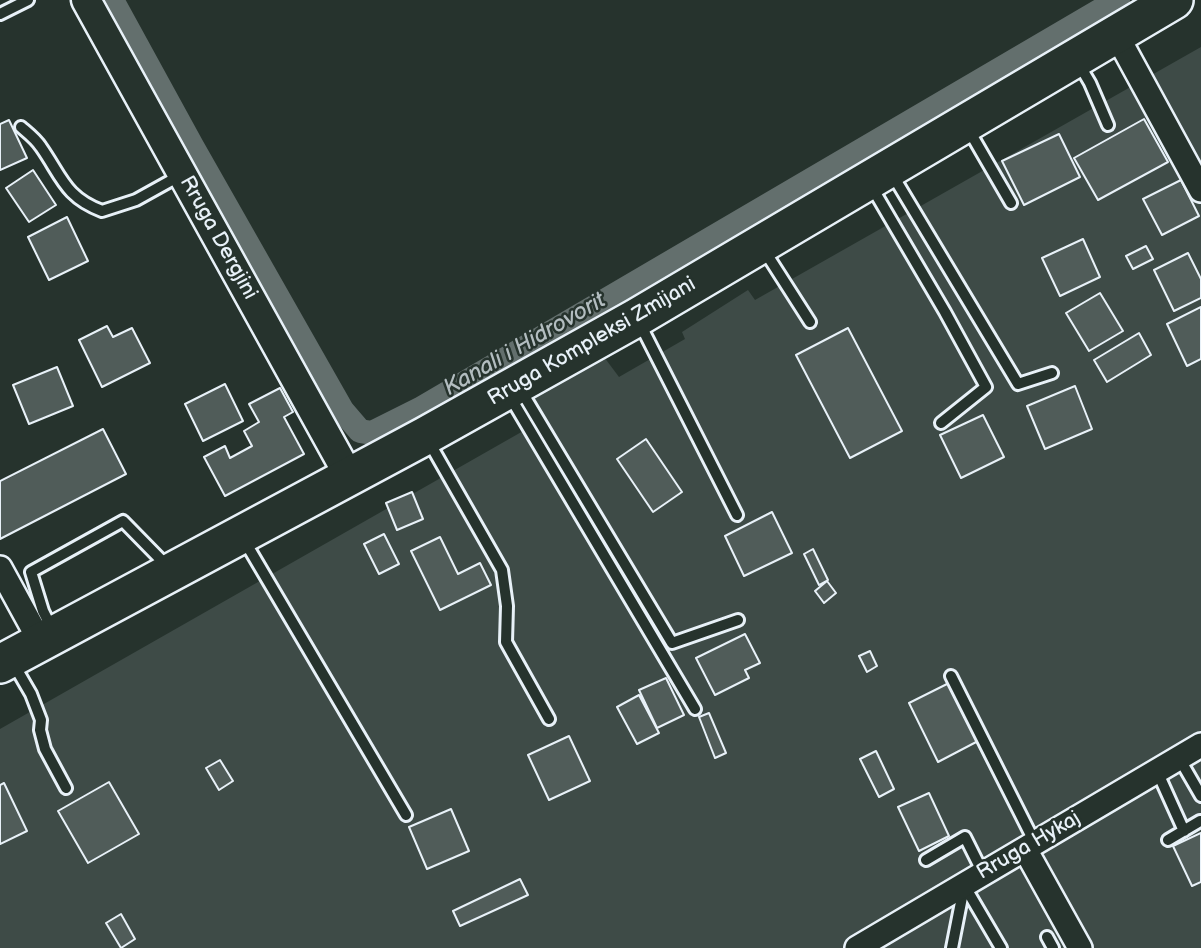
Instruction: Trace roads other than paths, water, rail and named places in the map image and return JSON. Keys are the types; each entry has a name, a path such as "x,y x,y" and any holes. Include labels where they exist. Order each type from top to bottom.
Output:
{"main road":[{"name":"Rruga Kompleksi Zmijani","path":"27,650 425,436 636,318 1174,0"}],"street":[{"name":"Rruga Dergjini","path":"86,0 349,476"},
{"path":"1116,34 1201,190"},
{"path":"0,568 27,650"},
{"name":"Rruga Hykaj","path":"857,948 1201,745"},
{"path":"1030,846 1080,948"}],"lane":[{"path":"0,14 28,0"},
{"path":"1075,58 1090,83 1108,125"},
{"path":"965,124 1011,204"},
{"path":"21,127 40,144 64,184 83,204 102,211 136,200 183,174"},
{"path":"878,175 1018,384 1052,373"},
{"path":"878,175 945,312 986,387 941,423"},
{"path":"761,244 810,322"},
{"path":"636,318 737,514"},
{"path":"512,388 672,643 738,621"},
{"path":"512,388 695,709"},
{"path":"425,436 502,570 507,606 506,642 549,719"},
{"path":"66,788 45,749 40,730 41,720 31,694 27,650 43,611 31,572 123,521 172,572"},
{"path":"241,535 406,815"},
{"path":"950,676 1030,846"},
{"path":"1179,758 1201,796"},
{"path":"1155,772 1184,831"},
{"path":"1168,840 1200,821"},
{"path":"926,860 965,837 974,879 1001,948"},
{"path":"952,948 974,879"},
{"path":"1047,937 1053,948"}],"waterway":[{"name":"Kanali i Hidrovorit","path":"112,0 342,410 360,431 372,433 420,409 1118,0"}]}
